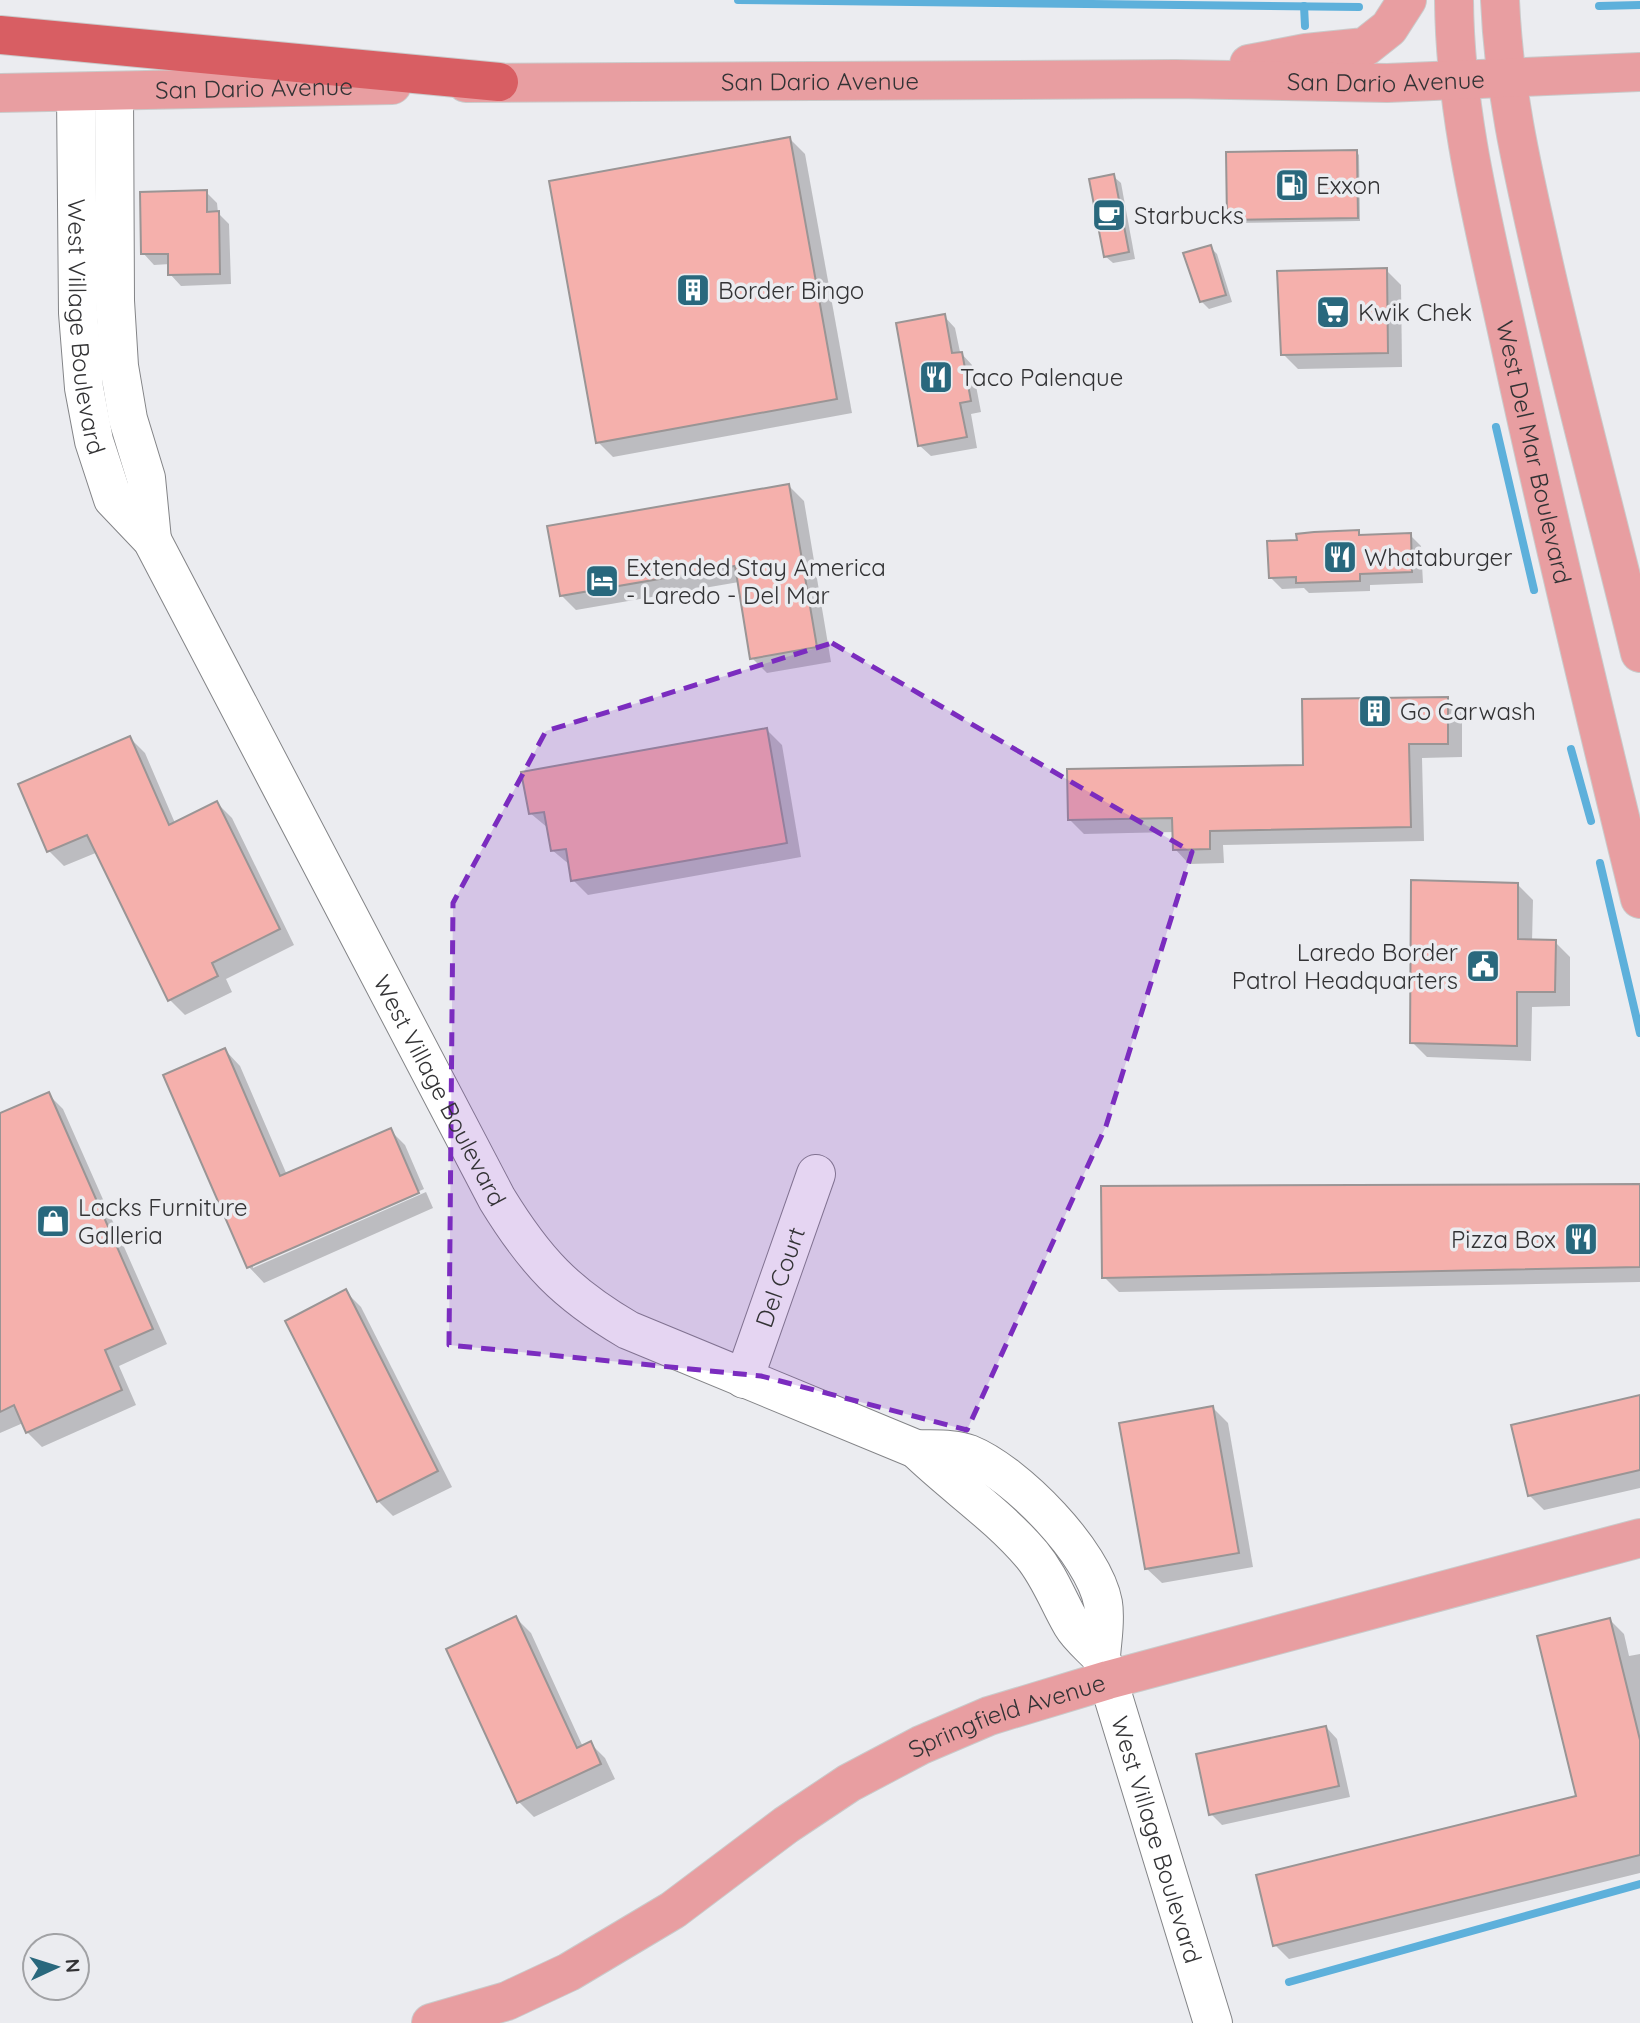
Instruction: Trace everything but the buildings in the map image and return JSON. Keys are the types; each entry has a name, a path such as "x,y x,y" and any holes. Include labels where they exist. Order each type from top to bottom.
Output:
{"highway":[{"path":"0,35 499,82"}],"main road":[{"path":"1175,79 1306,53 1365,47 1389,28 1407,0"},
{"name":"West Del Mar Boulevard","path":"1454,0 1458,82 1466,142 1522,401 1640,900"},
{"path":"1500,0 1505,80 1541,253 1640,653"},
{"name":"San Dario Avenue","path":"0,93 114,93 499,82 1175,79 1458,82 1640,72"},
{"path":"1522,401 1581,419"},
{"path":"1572,615 1629,608"},
{"name":"Springfield Avenue","path":"431,2023 507,2001 619,1945 673,1910 849,1783 921,1745 1105,1669 1640,1538"}],"street":[{"name":"West Village Boulevard","path":"76,93 78,313 84,388 94,441 113,499 152,540 486,1177 525,1244 555,1278 589,1307 628,1330 916,1449 966,1453 997,1468 1033,1498 1056,1524 1084,1562 1103,1603 1105,1669 1213,2023"},
{"name":"West Village Boulevard","path":"114,93 115,301 119,366 128,419 146,478 152,540"},
{"name":"Del Court","path":"744,1379 816,1174"}],"highlighted area":[{"path":"832,643 1192,852 1106,1126 967,1430 761,1376 449,1345 453,903 546,731"}],"waterway":[{"path":"738,0 1359,7"},
{"path":"1599,6 1640,5"},
{"path":"1304,6 1305,26"},
{"path":"1496,427 1534,590"},
{"path":"1571,749 1591,821"},
{"path":"1600,863 1640,1033"},
{"path":"1289,1982 1640,1884"}],"place":[{"name":"Exxon","path":"1292,185"},
{"name":"Starbucks","path":"1109,215"},
{"name":"Border Bingo","path":"693,290"},
{"name":"Kwik Chek","path":"1333,312"},
{"name":"Taco Palenque","path":"936,377"},
{"name":"Whataburger","path":"1340,557"},
{"name":"Extended Stay America - Laredo - Del Mar","path":"602,581"},
{"name":"Go Carwash","path":"1375,711"},
{"name":"Laredo Border Patrol Headquarters","path":"1483,966"},
{"name":"Lacks Furniture Galleria","path":"53,1221"},
{"name":"Pizza Box","path":"1581,1239"}]}
